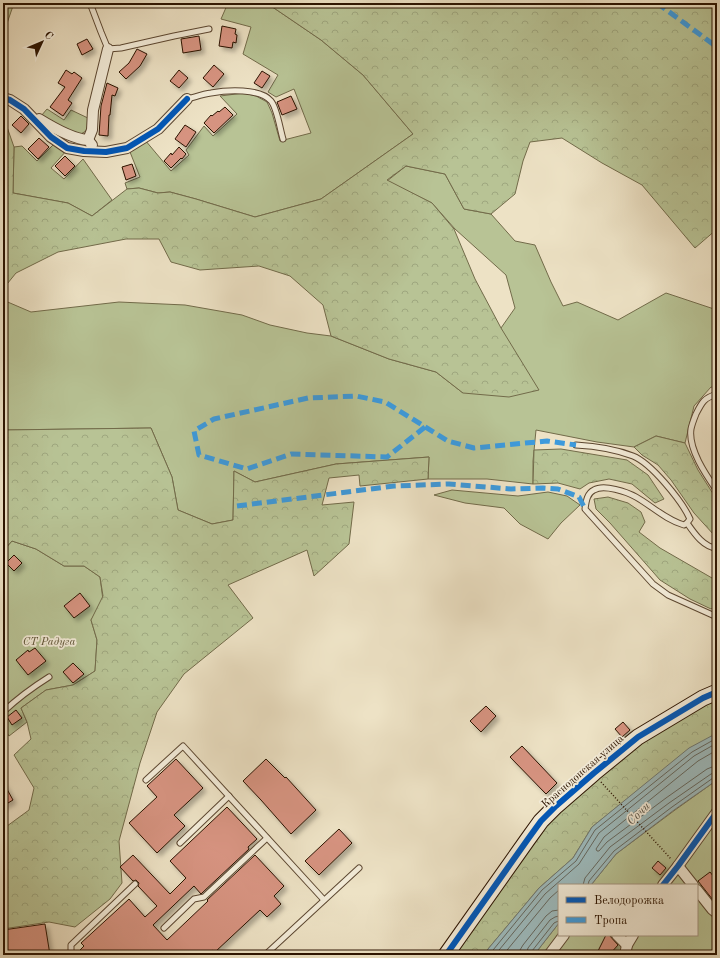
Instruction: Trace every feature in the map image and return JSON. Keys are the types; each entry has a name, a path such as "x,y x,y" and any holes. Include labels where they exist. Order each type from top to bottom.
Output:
{"street":[{"path":"88,140 92,130 93,110 108,49"},
{"path":"3,98 10,100 50,126 81,139 88,140 92,145 92,152"},
{"path":"24,109 51,137 67,148 92,152 106,152 128,148 158,129 187,99"},
{"name":"Краснодонская улица","path":"446,955 541,821 556,806 638,737 703,698 717,692"},
{"path":"664,884 717,812"},
{"path":"678,866 692,884"},
{"path":"698,891 717,913"},
{"path":"549,955 563,936"},
{"path":"618,936 626,950"},
{"path":"626,950 632,936"}],"lane":[{"path":"90,3 108,49 121,48 209,29"},
{"path":"187,99 211,93 244,91 258,93 267,97 272,102 283,139"},
{"path":"717,394 704,400 700,404 690,430 696,457 717,491"},
{"path":"576,445 613,450 634,456 658,475 671,490 690,519 684,525 676,523 635,496 604,487 594,490 590,494 586,500 585,509 653,584 668,595 717,617"},
{"path":"687,523 701,540 712,548 717,548"},
{"path":"3,712 34,686 49,677"},
{"path":"146,780 183,746 324,900"},
{"path":"180,842 229,796"},
{"path":"164,928 194,899 204,897 267,838"},
{"path":"265,955 359,868"},
{"path":"74,955 71,952 71,945 135,884"}],"path":[{"path":"597,778 678,866"}],"green space":[{"path":"3,3 14,3 3,35"},
{"path":"228,3 264,3 271,6 321,40 363,75 413,134 321,199 255,217 170,192 158,193 139,188 127,189 125,183 140,177 130,152 145,140 171,171 189,155 186,150 204,126 213,136 237,114 220,96 244,93 256,96 267,102 272,113 280,141 311,133 294,89 276,97 268,92 278,75 243,54 251,27 221,19"},
{"path":"271,3 717,3 717,229 695,248 642,185 602,163 562,138 530,142 523,161 515,194 491,214 464,209 445,174 406,166 387,180 432,203 454,229 475,279 501,328 539,390 509,397 463,393 436,372 389,359 331,336 323,305 290,276 259,266 200,270 171,262 159,239 126,239 58,252 16,273 3,289 3,114 14,147 13,193 68,203 92,216 127,189 139,188 158,193 170,192 255,217 321,199 413,134 363,75 321,40 271,6"},
{"path":"47,109 64,120 71,110 90,119 86,131 79,135 41,116"},
{"path":"56,142 67,150 51,168 64,179 83,159 112,200 92,216 68,203 13,193 14,147 22,146 37,161"},
{"path":"406,166 445,174 464,209 491,214 515,241 535,245 563,306 577,302 618,320 666,293 717,310 717,388 711,387 694,406 685,443 656,436 634,447 597,442 536,430 533,461 533,484 487,479 428,479 429,457 336,464 255,482 234,471 233,520 212,524 178,510 172,477 151,428 3,430 3,300 31,312 119,302 185,305 242,315 270,325 307,333 331,336 389,359 436,372 463,393 501,328 515,308 506,275 455,229 432,203 387,181"},
{"path":"151,428 172,477 178,510 212,524 233,520 234,471 255,482 336,464 429,457 428,479 360,486 359,475 329,478 322,505 354,502 349,544 314,576 307,550 228,585 253,618 184,674 157,712 140,763 119,841 122,883 110,899 75,927 49,922 3,929 3,829 29,810 34,788 14,755 31,739 27,722 21,708 46,690 73,685 95,671 97,640 91,620 103,596 100,577 84,566 64,566 36,549 12,541 3,551 3,430"},
{"path":"656,436 685,443 698,470 717,500 717,535 714,535 694,513 671,480 658,465 642,455 634,447"},
{"path":"561,449 627,460 648,475 664,499 655,503 632,484 609,479 589,483 580,489 558,483 533,484 534,450"},
{"path":"452,490 518,496 548,492 567,496 580,505 561,523 548,539 520,524 504,508 465,503 434,495"},
{"path":"608,497 628,503 641,512 645,522 639,532 660,548 712,578 717,572 717,605 711,609 690,599 660,580 596,509 594,499"},
{"name":"СТ Радуга","path":"12,541 36,549 64,566 84,566 100,577 103,600 91,620 97,640 95,671 73,685 46,690 21,708 27,722 9,736 3,726 3,551"},
{"path":"717,697 717,734 622,803 592,827 573,858 539,888 483,955 453,955 543,827 639,741"},
{"path":"717,780 717,955 534,955 558,924 558,936 698,936 698,884 592,884 616,854"}],"water":[{"name":"Сочи","path":"717,733 717,780 674,810 616,854 592,884 558,884 558,924 534,955 483,955 539,888 573,858 592,827 689,748"}],"building":[{"path":"222,26 236,29 236,43 233,42 232,48 219,46"},
{"path":"199,36 201,50 183,53 181,39"},
{"path":"87,39 93,49 82,55 77,44"},
{"path":"137,49 147,54 140,66 126,79 119,72 129,63"},
{"path":"214,65 224,74 213,87 203,78"},
{"path":"66,70 72,74 74,72 82,78 68,100 72,103 63,116 50,107 65,87 58,83"},
{"path":"179,70 188,78 179,88 170,81"},
{"path":"262,71 270,76 262,88 254,83"},
{"path":"107,83 118,88 115,96 112,95 108,136 99,135 101,106"},
{"path":"291,96 297,109 282,115 277,102"},
{"path":"225,107 233,115 214,133 204,123 211,115 212,116 218,111 219,112"},
{"path":"21,116 29,124 21,133 12,125"},
{"path":"185,125 196,132 186,147 175,139"},
{"path":"39,138 49,147 38,159 28,149"},
{"path":"179,147 186,154 171,168 164,161"},
{"path":"65,156 75,166 65,176 55,166"},
{"path":"132,164 136,176 126,180 122,167"},
{"path":"14,555 22,563 14,571 6,563"},
{"path":"80,593 90,606 74,618 64,606"},
{"path":"35,648 46,661 28,675 16,660 28,650 29,652"},
{"path":"73,663 84,674 73,683 63,672"},
{"path":"486,706 496,716 481,732 470,721"},
{"path":"16,710 22,718 12,725 7,717"},
{"path":"623,722 630,730 622,737 615,729"},
{"path":"522,746 557,783 546,794 510,757"},
{"path":"176,759 203,788 174,815 185,826 157,853 129,823 157,797 147,786"},
{"path":"266,759 285,778 286,777 316,810 291,834 243,781"},
{"path":"3,782 13,800 3,806"},
{"path":"227,807 257,839 248,847 249,849 201,894 194,886 153,925 167,940 255,855 284,886 274,896 281,904 267,917 260,910 215,952 213,950 207,955 83,955 79,951 84,946 81,943 129,899 145,917 157,906 138,886 139,883 136,880 133,881 120,867 133,855 170,894 186,878 170,861"},
{"path":"339,829 352,843 319,875 305,861"},
{"path":"658,861 666,868 660,875 652,868"},
{"path":"710,872 717,881 717,897 713,900 698,881"},
{"path":"45,924 50,955 3,955 3,930"},
{"path":"606,936 610,936 618,945 609,955 596,955"}],"marked path":[{"path":"657,3 717,47"},
{"path":"425,427 387,457 291,454 247,469 199,455 194,431 214,419 308,398 356,396 385,402 448,441 474,448 547,441 576,445"},
{"path":"237,506 394,486 449,484 511,489 558,489 579,497 585,509"}],"cycle path":[{"path":"3,98 10,100 24,109 51,137 67,148 84,151 106,152 127,148 158,129 187,99"},
{"path":"446,955 541,821 556,806 638,737 703,698 717,692"},
{"path":"664,884 717,812"}]}
